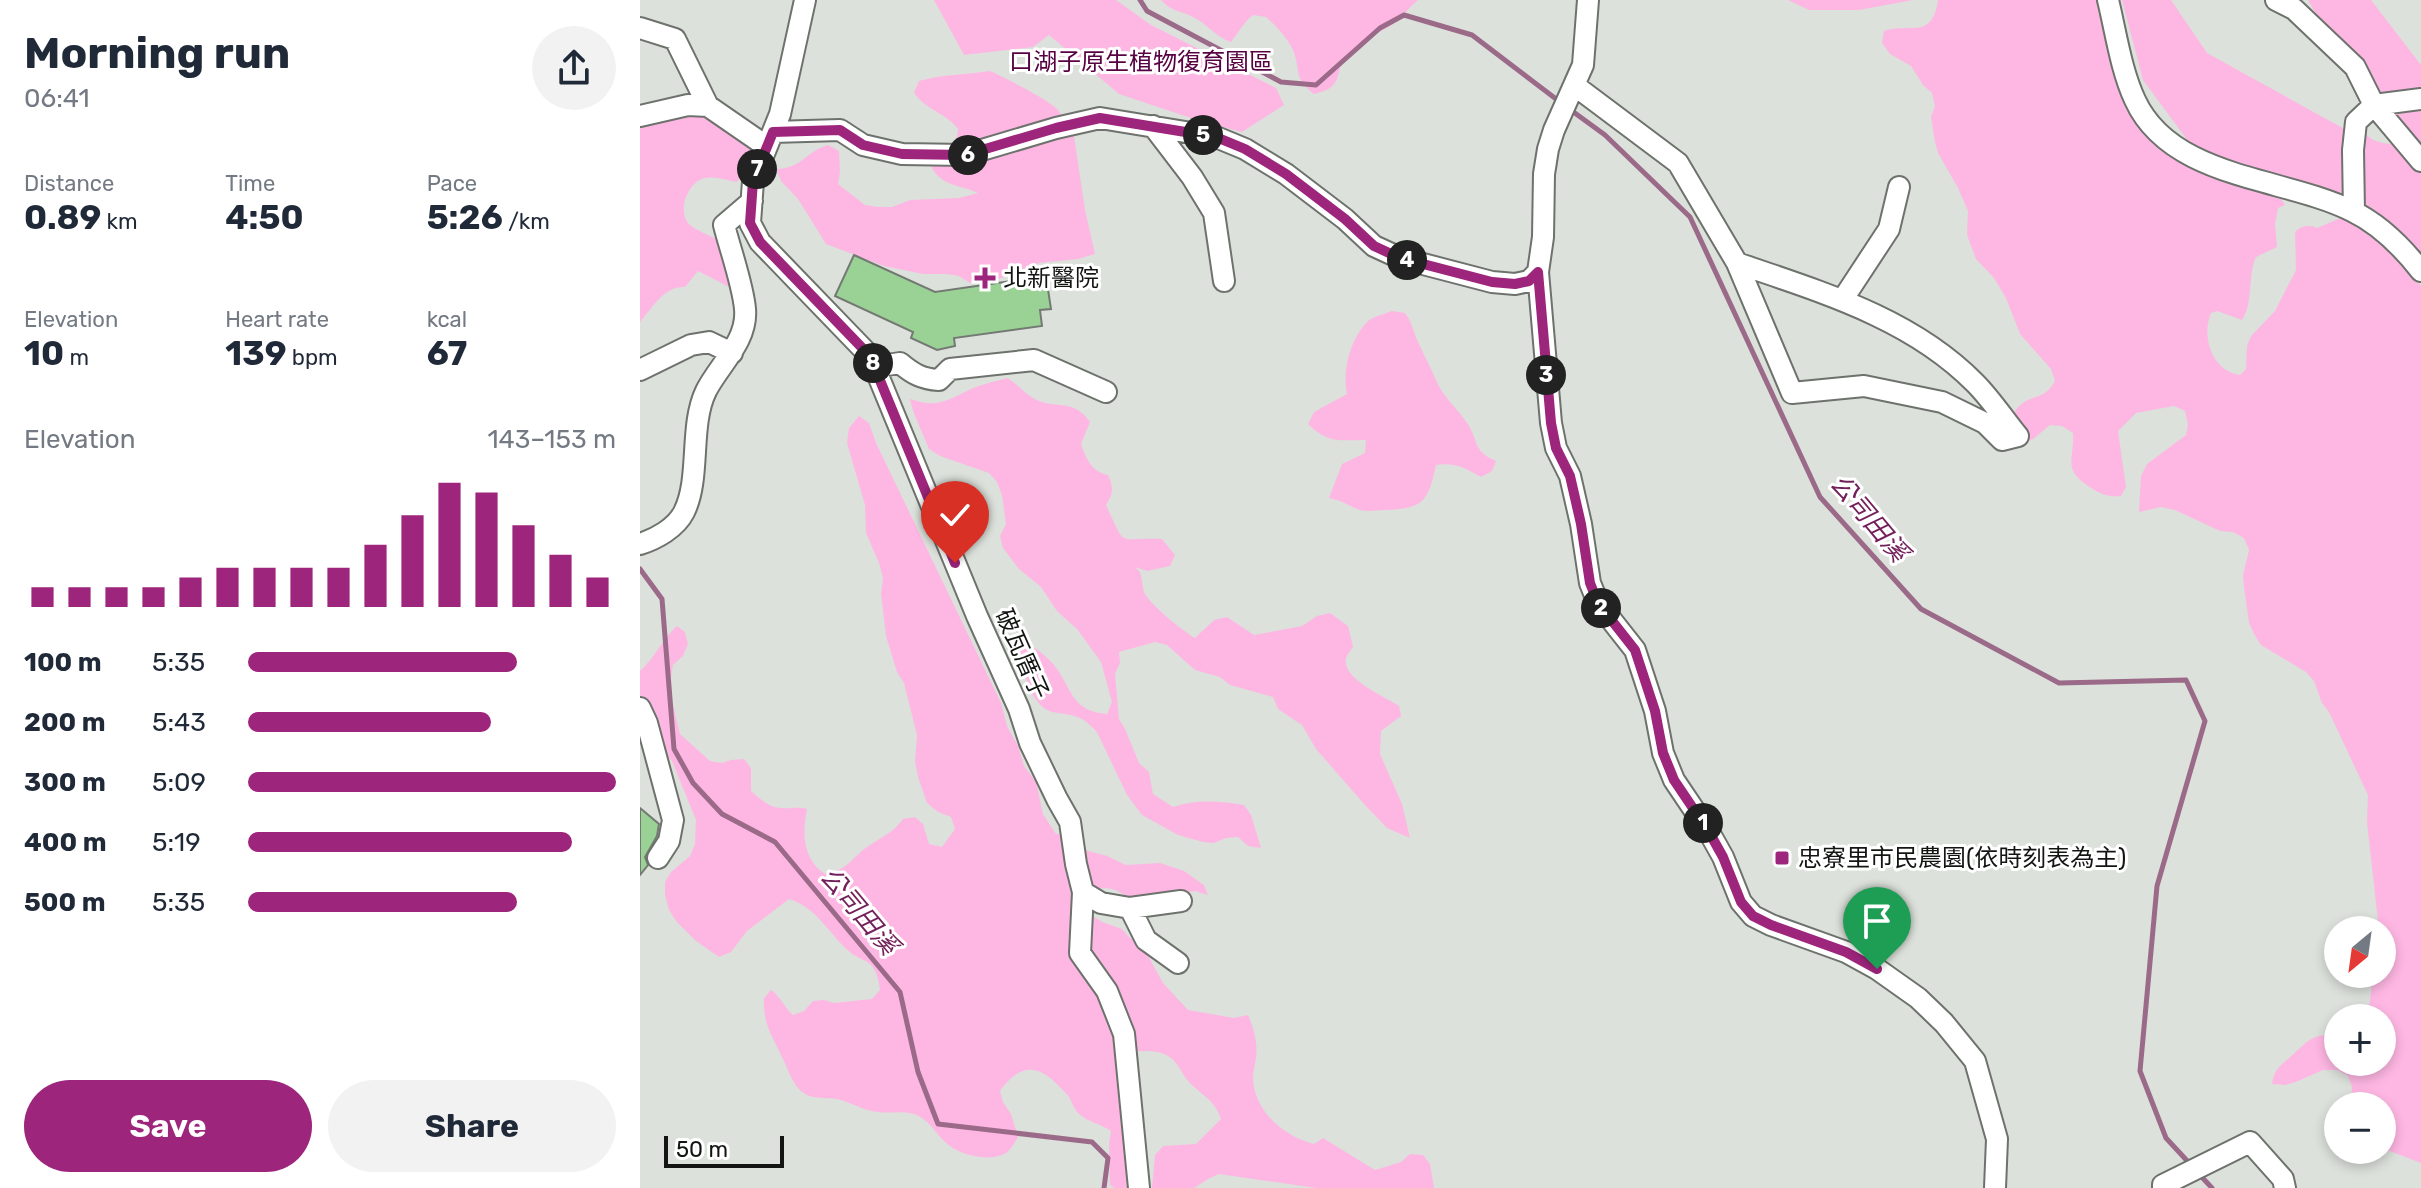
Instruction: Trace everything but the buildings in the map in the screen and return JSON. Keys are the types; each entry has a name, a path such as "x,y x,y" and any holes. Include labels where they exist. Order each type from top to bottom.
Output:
{"street":[{"name":"破瓦厝子","path":"805,0 780,114 753,181 750,223 760,242 870,356 971,603 1019,709 1030,743 1070,822 1083,892 1080,953 1107,991 1124,1034 1139,1188"},
{"path":"1588,0 1583,65 1554,130 1544,174 1543,237 1538,272 1551,423 1556,448 1570,476 1590,583 1598,603 1635,650 1655,711 1663,753 1674,780 1723,857 1741,902 1753,916 1771,925 1846,952 1877,969 1918,998 1944,1023 1975,1061 1997,1139 1995,1188"},
{"path":"2108,0 2135,102 2152,127 2177,148 2214,166 2257,181 2315,195 2354,212 2375,225 2421,271"},
{"path":"2276,0 2294,9 2355,67 2374,105 2421,161"},
{"path":"640,28 675,39 708,106"},
{"path":"1572,92 1678,163 1737,263 1792,393 1864,386 1942,402 1985,423 2002,440 2018,436 1976,383 1922,339 1843,299 1737,263"},
{"path":"2354,212 2356,122 2374,105 2421,99"},
{"path":"640,116 688,105 708,106 770,139 840,130 863,145 902,154 965,155 1100,118 1153,126 1216,137 1245,149 1286,174 1345,219 1374,246 1400,258 1503,283 1529,281 1538,272"},
{"path":"1153,126 1192,177 1214,213 1224,281"},
{"path":"1843,299 1889,229 1899,187"},
{"path":"647,542 675,523 684,512 692,479 699,410 706,391 741,334 746,311 724,225 752,201"},
{"path":"640,370 691,345 709,342 732,353"},
{"path":"874,367 900,363 924,379 939,380 950,369 1034,360 1106,392"},
{"path":"640,708 647,723 673,820 669,841 658,858"},
{"path":"1083,892 1101,903 1130,908 1181,901"},
{"path":"1130,908 1146,940 1178,963"},
{"path":"2170,1183 2250,1142 2283,1179 2285,1188"}],"green space":[{"name":"口湖子原生植物復育園區","path":"934,0 1116,0 1151,25 1276,88 1284,105 1242,132 1119,94 1049,35 1033,47 964,55"},
{"path":"1161,0 1418,0 1394,23 1352,49 1343,60 1335,83 1314,94 1302,82 1290,44 1266,17 1253,15 1231,42"},
{"path":"1788,0 1913,0 1859,10 1809,10"},
{"path":"1938,0 2101,0 2098,14 2106,16 2132,92 2194,167 2281,199 2285,205 2278,208 2275,224 2277,247 2256,257 2248,305 2242,320 2217,311 2211,313 2208,322 2211,352 2230,372 2240,375 2246,369 2247,346 2251,336 2275,311 2296,270 2295,232 2303,227 2317,228 2345,216 2370,232 2421,286 2421,1163 2396,1153 2396,1092 2352,1092 2348,1076 2396,1076 2396,1004 2370,1004 2371,988 2396,988 2396,916 2377,916 2367,822 2368,795 2314,681 2306,672 2261,645 2254,634 2249,623 2244,587 2243,575 2249,550 2244,538 2233,532 2220,531 2175,510 2161,507 2139,512 2141,476 2147,464 2186,435 2188,424 2185,411 2174,406 2136,413 2118,431 2126,487 2121,496 2099,492 2076,476 2072,465 2073,433 2062,426 2050,425 2021,445 2012,416 2023,403 2050,388 2055,381 2051,369 2020,334 2006,298 1994,278 1976,259 1967,235 1968,211 1935,142 1931,117 1935,106 1932,93 1911,66 1890,54 1882,43 1884,31 1918,28 1931,21"},
{"path":"2122,0 2171,0 2207,53 2348,131 2363,130 2378,142 2409,147 2421,154 2421,260 2372,211 2290,191 2191,145 2143,80"},
{"path":"2308,0 2371,0 2421,65 2421,146 2321,23"},
{"path":"990,71 1052,105 1069,126 1074,136 1095,254 1039,263 994,281 970,283 959,276 923,274 884,266 826,244 798,199 781,181 776,169 793,166 828,145 839,151 838,184 865,205 892,207 910,200 959,198 978,193 945,181 934,171 930,164 956,143 958,129 914,93 919,81"},
{"path":"700,112 751,143 752,157 737,182 713,178 699,180 689,191 684,205 690,225 718,240 735,290 698,271 685,287 665,294 640,322 640,128"},
{"path":"1392,311 1405,313 1440,387 1471,429 1479,449 1496,461 1492,471 1481,477 1460,466 1436,465 1427,495 1416,505 1363,511 1329,498 1342,464 1365,453 1366,440 1328,438 1308,424 1314,412 1347,394 1349,355 1362,328 1371,319"},
{"path":"1007,378 1033,398 1071,407 1084,414 1090,422 1081,444 1090,464 1108,475 1112,491 1106,505 1117,529 1125,538 1162,539 1175,555 1170,566 1147,571 1135,567 1140,572 1147,597 1183,630 1195,638 1214,620 1227,617 1254,635 1302,626 1317,616 1330,613 1348,626 1353,647 1346,658 1350,673 1399,706 1401,716 1381,731 1380,754 1402,804 1410,838 1387,828 1316,749 1302,725 1278,709 1273,697 1230,685 1220,677 1195,670 1167,645 1155,642 1119,652 1120,663 1115,674 1119,719 1139,763 1149,772 1153,794 1173,807 1208,802 1244,805 1251,815 1261,848 1248,846 1238,837 1214,843 1203,842 1178,835 1142,815 1127,795 1097,732 1080,718 1053,712 1038,702 1028,685 1018,652 1023,641 1051,661 1073,697 1086,708 1107,714 1112,702 1101,662 1077,629 1057,611 1041,587 1019,569 1003,548 1000,536 1006,524 997,482 989,473 940,456 929,449 910,399 938,403"},
{"path":"859,416 869,423 1001,703 1024,766 1036,782 1043,814 1056,834 1067,834 1085,850 1126,865 1160,863 1184,871 1204,885 1208,895 1195,891 1135,900 1110,889 1091,890 1087,906 1093,916 1122,929 1130,938 1141,943 1163,983 1188,1010 1234,1018 1248,1015 1256,1047 1254,1089 1264,1111 1282,1128 1314,1144 1323,1138 1375,1170 1401,1162 1410,1154 1423,1155 1430,1164 1434,1188 1316,1188 1219,1174 1194,1188 1152,1188 1155,1155 1163,1146 1196,1144 1221,1119 1211,1102 1187,1080 1174,1061 1158,1052 1133,1052 1118,1081 1125,1158 1132,1188 1110,1185 1111,1131 1082,1116 1052,1080 1036,1070 1019,1073 1000,1091 1018,1137 1007,1152 990,1157 955,1149 925,1120 914,1114 873,1111 837,1099 810,1096 795,1084 768,1028 764,998 771,990 793,1015 804,1011 813,1001 834,1003 872,999 880,990 874,968 853,955 807,908 789,899 747,931 731,952 719,957 696,941 676,921 669,910 665,882 671,872 690,856 695,844 696,820 672,761 640,730 640,671 677,626 685,632 688,644 683,656 673,665 669,689 680,734 710,761 722,763 744,759 751,768 751,791 761,800 780,808 807,809 805,828 808,853 825,874 843,867 903,819 915,817 923,824 929,844 942,847 955,829 951,817 927,803 918,777 915,762 917,735 904,683 897,672 886,636 881,593 883,578 866,533 865,505 847,443 849,428"},
{"path":"2324,1036 2324,1070 2285,1085 2272,1084 2275,1072 2282,1064 2309,1040"}],"waterway":[{"name":"公司田溪","path":"1140,0 1147,11 1281,82 1316,85 1380,28 1404,15 1472,35 1560,102"},
{"name":"公司田溪","path":"1568,108 1605,135 1690,217 1820,497 1921,609 2059,683 2186,680 2205,721 2157,886 2140,1071 2166,1138 2191,1165"},
{"name":"公司田溪","path":"640,569 662,599 674,749 693,783 722,814 775,842 900,992 918,1072 938,1124 1092,1142 1108,1158 1104,1188"},
{"name":"公司田溪","path":"2198,1173 2212,1188"}],"place":[{"name":"北新醫院","path":"985,278"},
{"name":"忠寮里市民農園(依時刻表為主)","path":"1782,858"}],"route":[{"path":"955,563 870,356 760,242 750,223 753,181 773,132 840,130 863,145 902,154 965,155 1100,118 1216,137 1245,149 1286,174 1345,219 1374,246 1400,258 1492,282 1515,284 1529,281 1538,272 1551,423 1556,448 1570,476 1590,583 1598,603 1635,650 1655,711 1663,753 1674,780 1709,832 1741,902 1753,916 1846,952 1877,969"}]}
